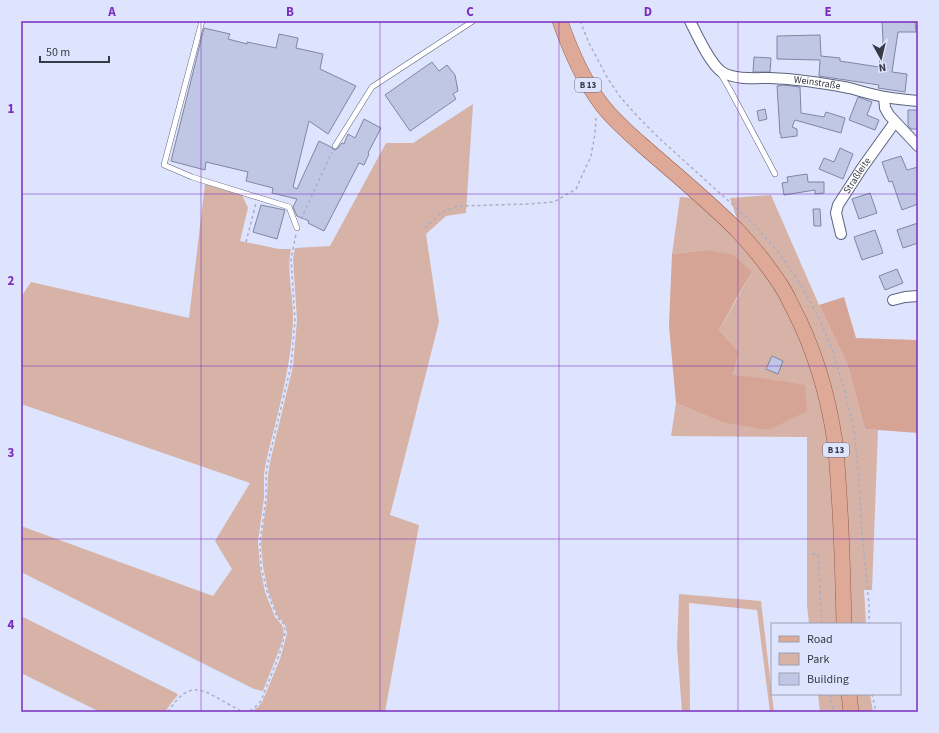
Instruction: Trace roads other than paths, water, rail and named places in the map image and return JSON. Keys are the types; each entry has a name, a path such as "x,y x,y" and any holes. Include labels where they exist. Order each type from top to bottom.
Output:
{"main road":[{"name":"B 13","path":"560,21 588,84 603,107 634,138 711,206 748,242 781,285 810,342 823,384 835,443 840,511 844,623"},
{"path":"849,695 852,712"}],"street":[{"path":"690,21 706,51 718,69"},
{"name":"Weinstraße","path":"718,69 730,76 790,79 815,82 884,97 918,101"},
{"path":"884,97 885,108 889,116 918,146"},
{"name":"Straßleite","path":"841,234 836,214 838,205 894,122"},
{"path":"894,300 918,296"}],"lane":[{"path":"202,21 164,164 192,177 289,207 297,228"},
{"path":"334,146 372,86 473,21"},
{"path":"718,69 775,174"}]}
